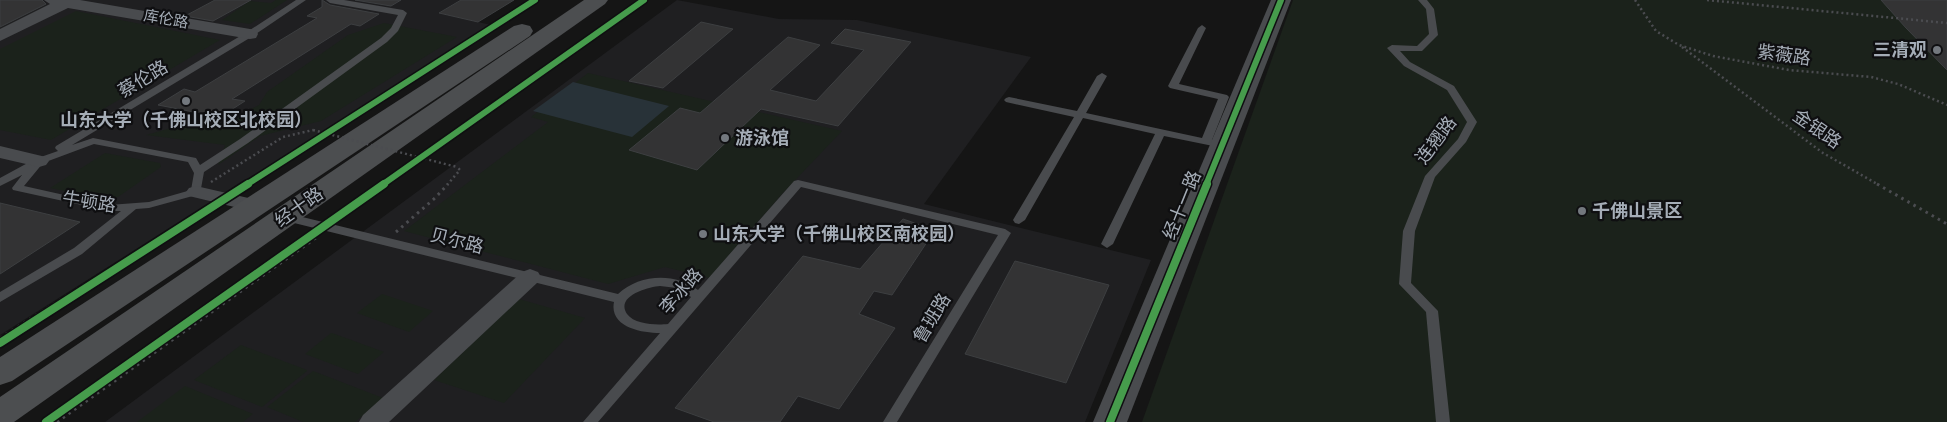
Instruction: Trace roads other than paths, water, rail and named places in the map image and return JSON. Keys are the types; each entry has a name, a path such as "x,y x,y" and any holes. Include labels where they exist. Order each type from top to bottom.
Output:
{"highway":[{"name":"经十路","path":"0,373 569,0"},
{"name":"经十路","path":"0,414 598,0"}],"street":[{"name":"经十一路","path":"1110,422 1214,143 1281,0"},
{"name":"库伦路","path":"59,1 250,34"},
{"path":"0,36 59,1"},
{"path":"0,152 39,161"},
{"name":"牛顿路","path":"196,192 255,206"},
{"path":"372,422 530,277"}],"lane":[{"name":"蔡伦路","path":"0,183 250,34 302,0"},
{"path":"198,171 252,135 384,40 395,29 404,13 330,0"},
{"name":"连翘路","path":"1422,0 1430,9 1434,35 1419,49 1392,48 1407,64 1451,88 1472,122 1462,140 1430,176 1409,231 1408,240 1404,284 1432,311 1443,422"},
{"path":"1009,100 1214,143 1224,97 1174,86 1202,28"},
{"path":"1019,220 1102,76"},
{"path":"1107,244 1161,132"},
{"path":"39,161 93,142 192,160 198,171 196,192"},
{"name":"牛顿路","path":"39,161 17,188 110,208 149,205 196,192"},
{"name":"李冰路","path":"590,422 798,183 1005,233"},
{"path":"0,298 78,250 132,207"},
{"name":"贝尔路","path":"285,217 621,299"},
{"name":"鲁班路","path":"890,422 1005,233"},
{"path":"672,328 648,329 628,322 621,313 619,304 621,299 635,287 664,281 691,289 699,297"}],"place":[{"name":"三清观","path":"1937,50"},
{"name":"山东大学（千佛山校区北校园）","path":"186,101"},
{"name":"游泳馆","path":"725,138"},
{"name":"千佛山景区","path":"1582,211"},
{"name":"山东大学（千佛山校区南校园）","path":"703,234"}]}
